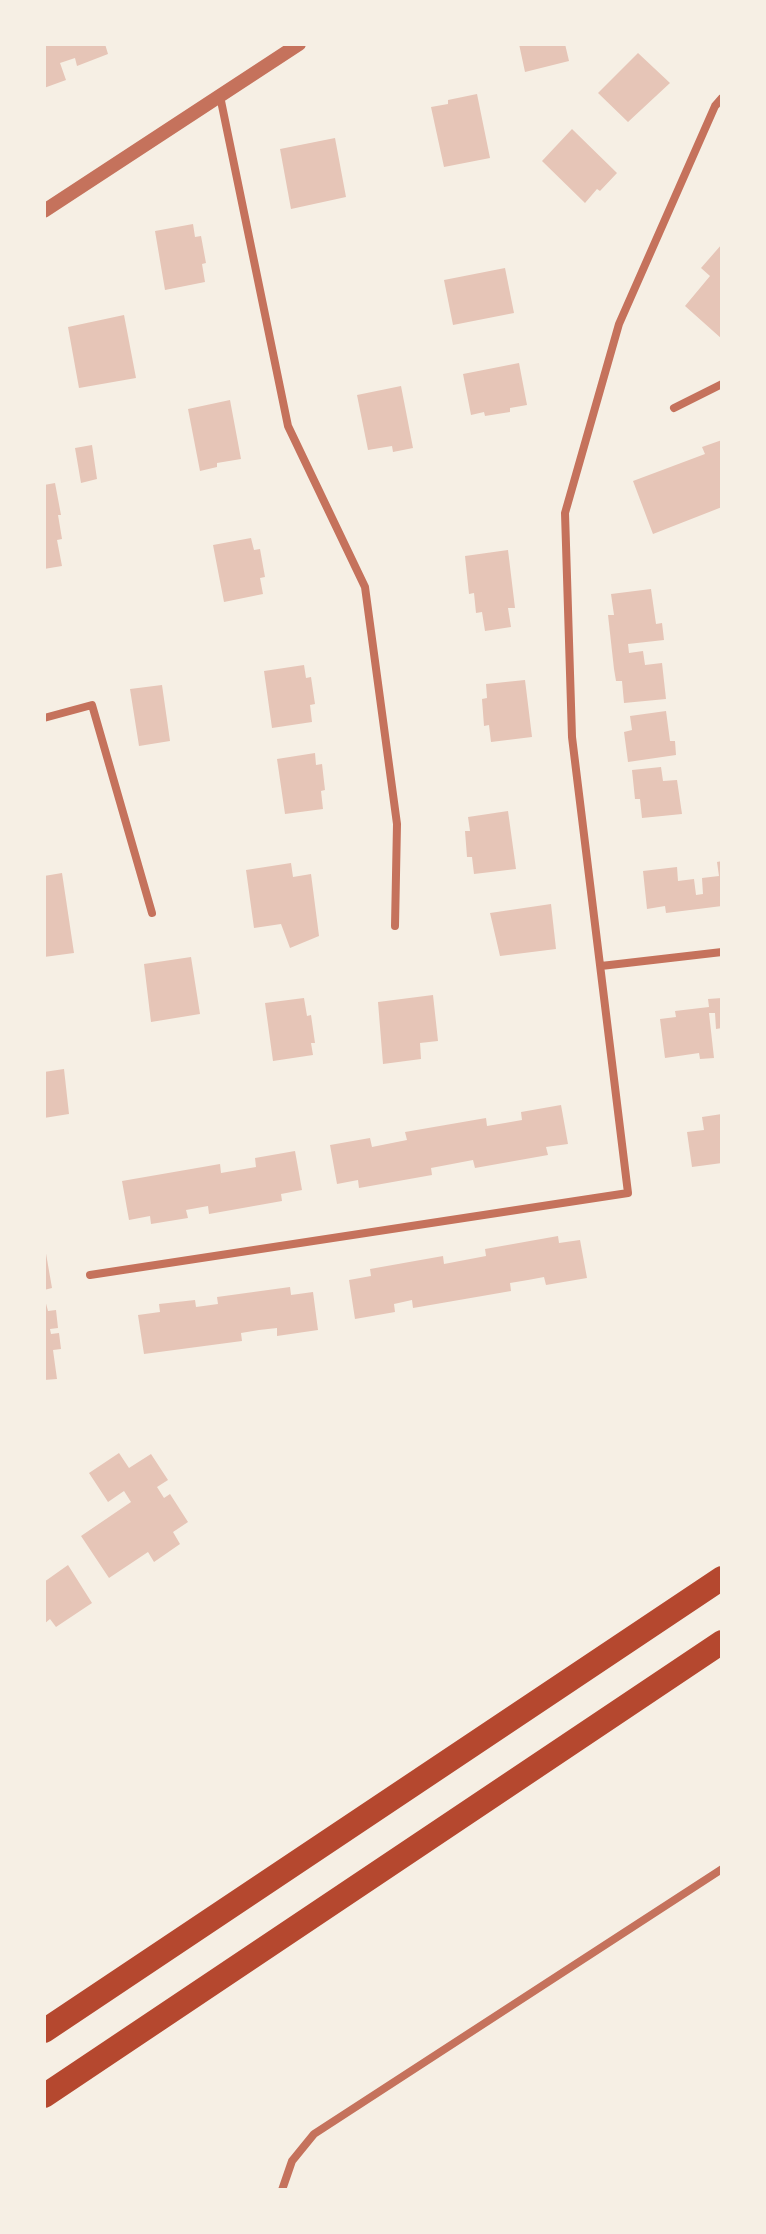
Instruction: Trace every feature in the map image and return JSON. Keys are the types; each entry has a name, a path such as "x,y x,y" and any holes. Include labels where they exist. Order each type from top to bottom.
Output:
{"highway":[{"path":"44,2031 722,1578"},
{"path":"44,2096 722,1642"}],"street":[{"path":"44,210 220,96 281,49 299,44"},
{"path":"220,96 288,426 365,587 397,824 395,926"},
{"path":"90,1275 628,1193 572,737 565,513 619,324 715,106 722,98"},
{"path":"674,408 722,384"},
{"path":"44,718 92,705 152,913"},
{"path":"601,966 722,952"},
{"path":"282,2190 292,2161 314,2134 722,1869"}],"building":[{"path":"44,44 105,44 108,54 77,66 75,58 60,63 66,80 44,88"},
{"path":"519,44 565,44 569,61 525,72"},
{"path":"638,53 670,83 628,122 598,93"},
{"path":"477,94 490,158 444,167 431,107"},
{"path":"572,129 617,173 585,203 542,161"},
{"path":"335,138 346,197 291,209 280,149"},
{"path":"193,224 195,237 201,236 206,263 202,264 205,282 165,290 155,231"},
{"path":"722,244 722,339 685,306 710,276 701,268"},
{"path":"505,268 514,313 453,325 444,280"},
{"path":"124,315 136,378 79,388 68,327"},
{"path":"519,363 527,405 510,408 510,412 471,415 463,374"},
{"path":"401,386 413,448 393,452 392,446 368,450 357,395"},
{"path":"230,400 241,459 217,463 217,467 200,471 188,409"},
{"path":"722,440 722,507 653,534 633,481 705,454 702,447"},
{"path":"92,445 97,479 81,483 75,448"},
{"path":"55,483 61,515 58,515 62,539 57,540 62,566 44,569 44,485"},
{"path":"251,538 254,550 260,549 265,577 260,578 263,594 224,602 213,545"},
{"path":"508,550 515,608 508,608 511,627 485,631 482,612 476,613 474,593 469,594 465,556"},
{"path":"651,589 656,624 662,623 664,640 628,644 629,653 643,651 645,665 662,663 666,699 624,703 622,681 616,681 614,669 608,615 614,615 611,594"},
{"path":"304,665 306,678 311,677 315,704 310,705 312,722 272,728 264,671"},
{"path":"525,680 532,737 491,742 489,725 484,726 482,699 487,698 486,684"},
{"path":"162,685 170,741 139,746 130,689"},
{"path":"666,711 670,741 675,741 676,755 628,762 624,732 632,730 630,716"},
{"path":"315,753 316,765 322,764 325,790 321,791 323,809 285,814 277,759"},
{"path":"661,767 663,781 677,780 682,814 642,818 640,799 635,799 632,770"},
{"path":"508,811 516,869 474,874 472,857 467,857 465,831 470,831 468,817"},
{"path":"722,861 722,906 666,913 665,906 647,909 643,871 677,867 678,881 694,879 696,895 703,894 702,878 719,876 717,862"},
{"path":"291,863 293,877 311,874 319,936 290,948 281,924 254,928 246,870"},
{"path":"62,873 74,953 44,957 44,876"},
{"path":"551,904 556,949 500,956 490,913"},
{"path":"191,957 200,1014 151,1022 144,964"},
{"path":"433,995 438,1041 420,1043 421,1059 383,1064 378,1002"},
{"path":"304,998 307,1016 311,1015 315,1043 311,1043 313,1055 273,1061 265,1003"},
{"path":"722,998 722,1028 716,1029 715,1013 709,1013 714,1058 700,1059 699,1053 665,1058 660,1019 676,1017 675,1011 709,1007 708,999"},
{"path":"64,1069 69,1114 44,1118 44,1072"},
{"path":"561,1105 568,1144 546,1147 548,1155 475,1168 473,1160 431,1168 432,1175 359,1188 358,1180 337,1184 330,1145 370,1138 372,1147 407,1140 405,1132 486,1118 487,1126 505,1123 522,1120 521,1112"},
{"path":"722,1114 722,1163 692,1167 687,1132 704,1130 702,1117"},
{"path":"295,1151 302,1190 281,1194 282,1201 209,1214 208,1206 186,1210 188,1218 151,1224 150,1216 129,1220 122,1181 220,1164 221,1173 256,1167 255,1158"},
{"path":"558,1236 559,1243 580,1240 587,1278 546,1285 544,1277 510,1283 511,1291 413,1308 412,1300 394,1304 395,1312 355,1319 349,1280 371,1276 370,1269 443,1256 444,1264 486,1256 485,1249"},
{"path":"44,1242 52,1288 44,1290"},
{"path":"290,1287 291,1295 313,1292 318,1330 277,1336 277,1328 259,1330 241,1333 242,1341 144,1354 138,1315 160,1312 159,1304 195,1300 196,1307 218,1304 217,1297"},
{"path":"44,1296 48,1311 56,1310 58,1328 50,1329 51,1334 59,1333 61,1349 53,1350 57,1379 44,1380"},
{"path":"119,1453 129,1468 151,1454 168,1480 157,1487 164,1498 170,1494 188,1522 173,1532 180,1544 154,1562 148,1552 109,1578 81,1536 131,1502 124,1491 108,1502 89,1473"},
{"path":"68,1565 92,1603 56,1627 50,1619 44,1624 44,1582"}]}
